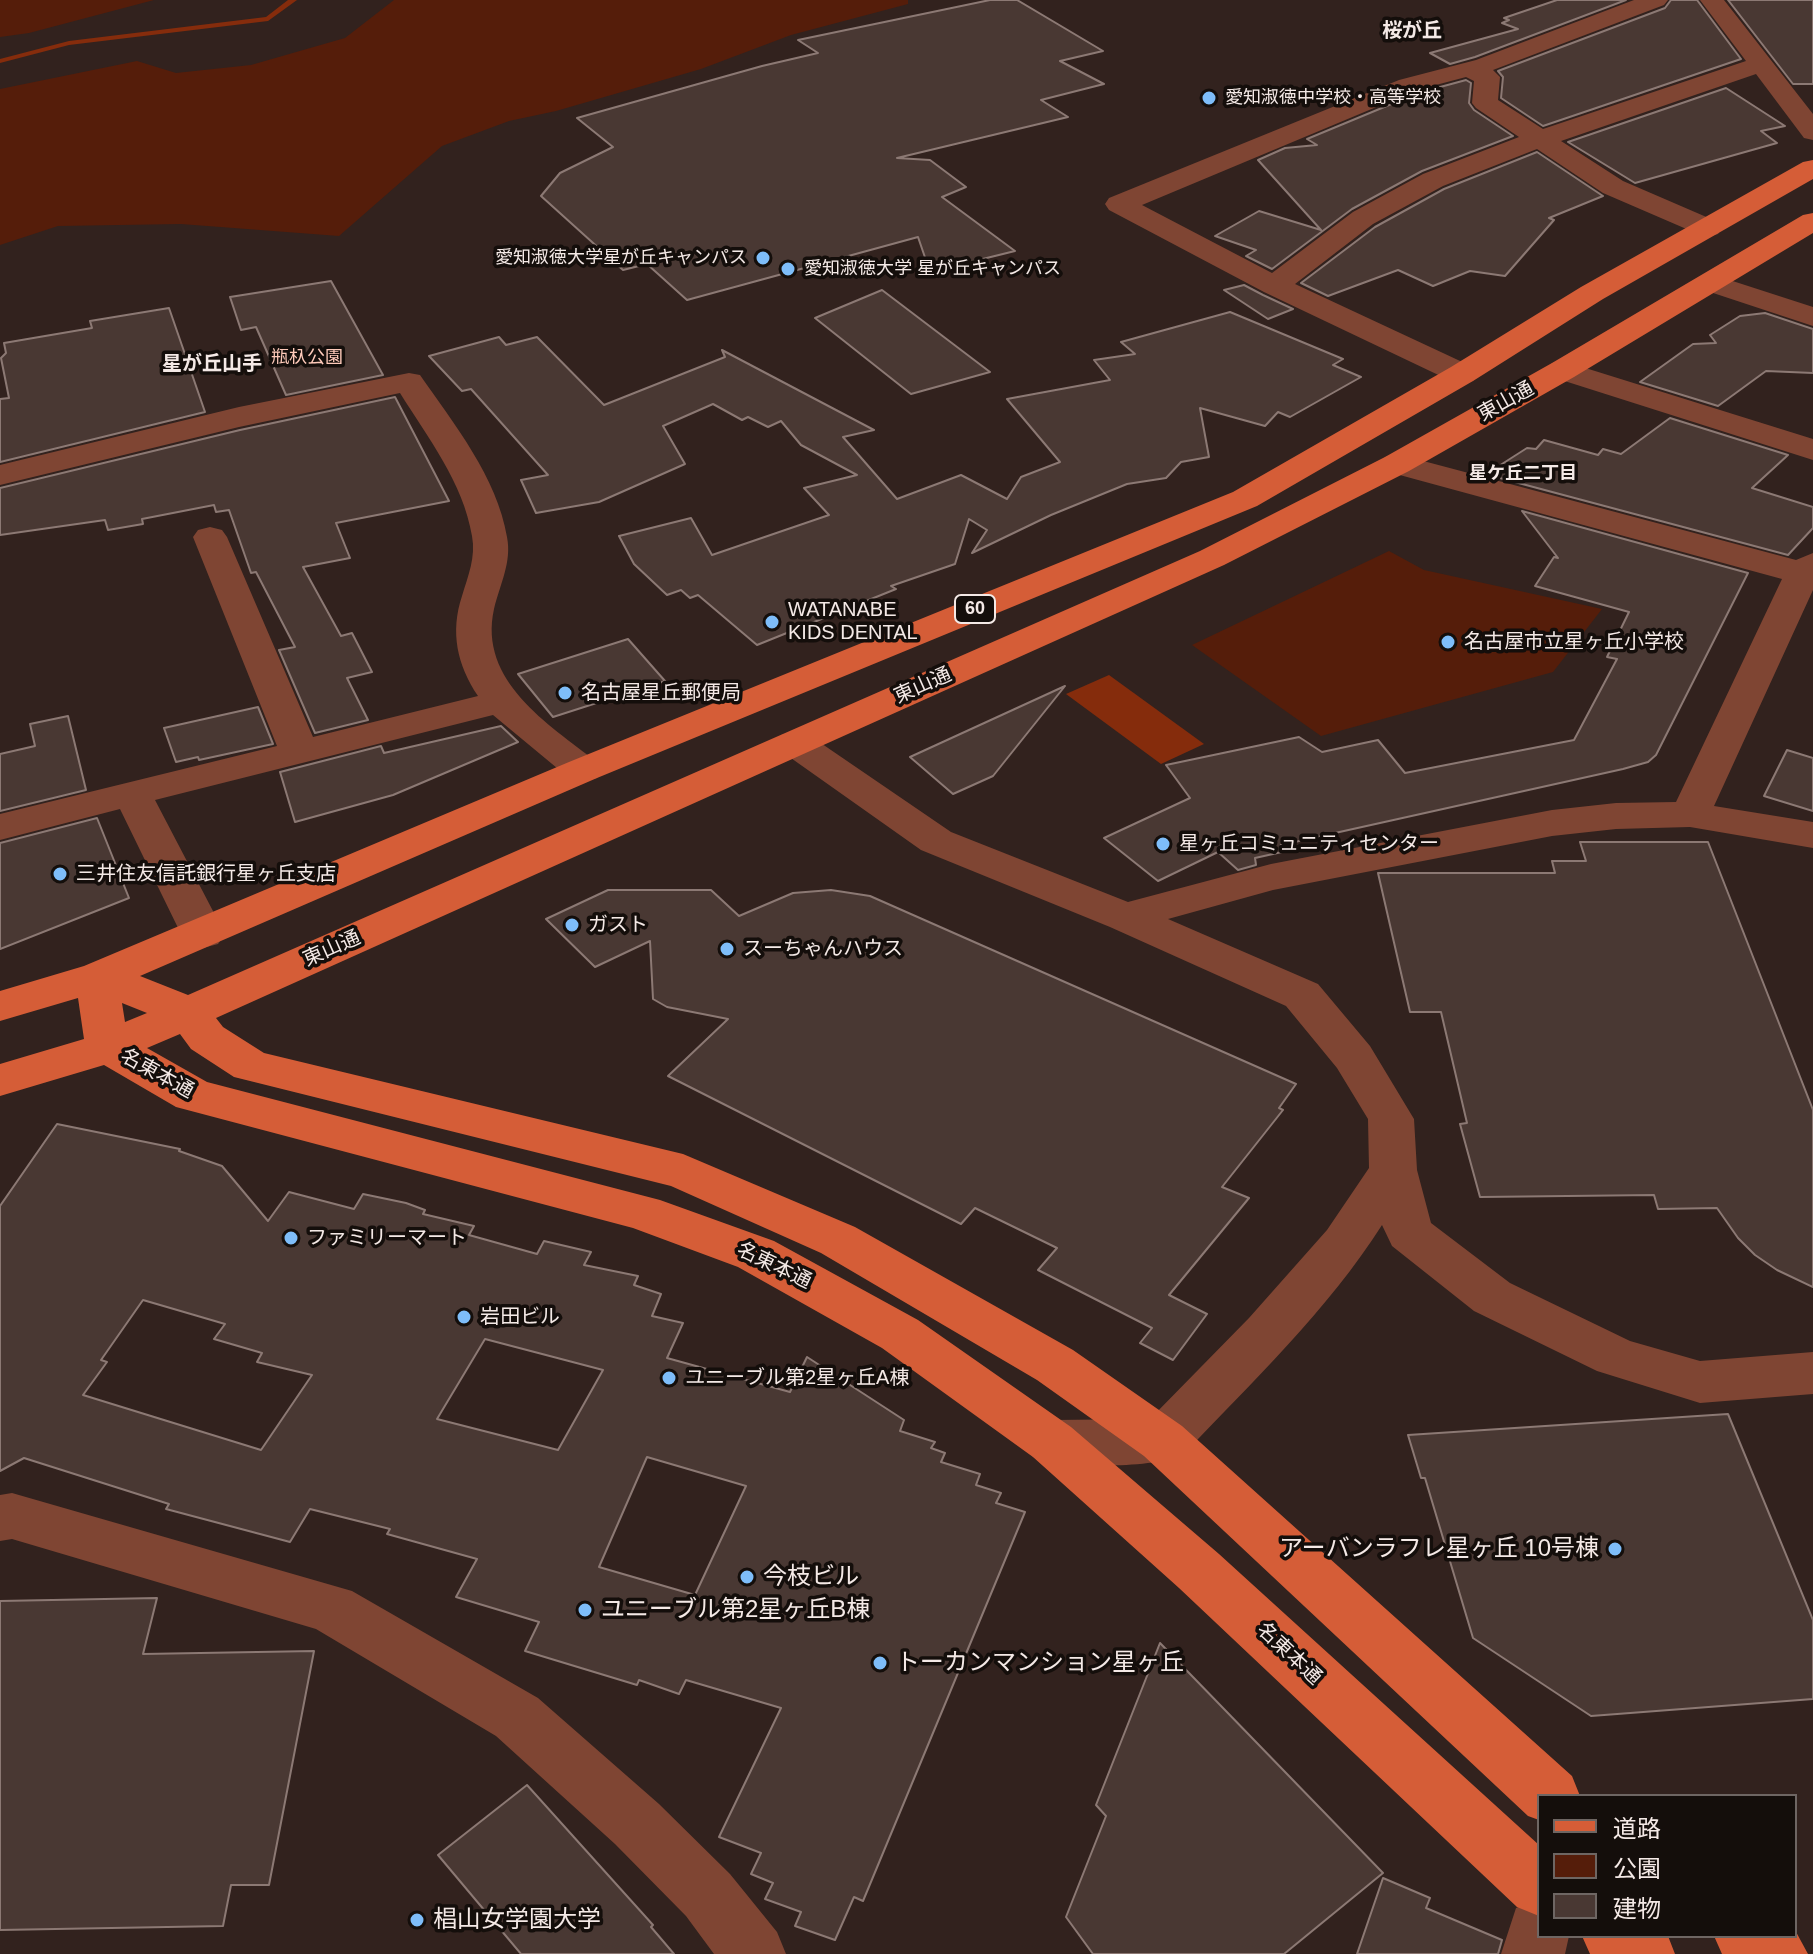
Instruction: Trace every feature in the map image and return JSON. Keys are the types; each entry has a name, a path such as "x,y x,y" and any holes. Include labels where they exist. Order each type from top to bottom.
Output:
{"main road":[{"name":"60","path":"0,1006 100,976 583,770 1245,499 1462,374 1592,293 1813,168"},
{"name":"東山通","path":"0,1080 109,1047 188,1013 1212,558 1397,464 1563,370 1813,221"},
{"path":"100,976 188,1013 207,1038 250,1066 683,1172 838,1240 1055,1365 1163,1441 1548,1794"},
{"name":"名東本通","path":"100,976 100,1012 109,1047 192,1095 643,1213 756,1254 900,1334 1052,1442 1199,1571 1537,1884"},
{"path":"1617,1938 1643,1954"},
{"path":"1749,1938 1776,1954"}],"street":[{"path":"1462,374 1274,286 1119,204 1408,85 1468,69 1656,0"},
{"path":"1712,0 1813,132"},
{"path":"1274,286 1363,218 1433,180 1481,159 1761,64"},
{"path":"1468,69 1487,77 1485,103 1613,187 1708,228"},
{"path":"1711,283 1813,317"},
{"path":"1563,370 1813,450"},
{"path":"0,475 239,417 409,382 478,496 491,539 488,575 474,621 478,662 499,702 583,770"},
{"path":"1397,464 1810,571 1690,814"},
{"path":"210,537 300,753"},
{"path":"0,827 499,702"},
{"path":"795,743 936,841 1125,917 1302,995 1354,1057 1391,1119 1393,1170 1409,1233 1492,1297 1615,1357 1700,1382 1813,1373"},
{"path":"133,796 203,934"},
{"path":"1125,917 1271,877 1552,823 1616,816 1690,814 1813,835"},
{"path":"1052,1442 1163,1441 1267,1332 1345,1243 1393,1170"},
{"path":"0,1518 12,1516 332,1609 345,1616 517,1717 657,1844 708,1895 754,1954"}],"green space":[{"path":"0,0 154,0 29,33 0,37"},
{"path":"394,0 908,0 908,4 791,35 701,69 556,111 509,121 442,146 339,236 181,224 58,226 0,245 0,89 137,61 176,73 251,65 345,38"},
{"path":"1389,551 1424,570 1602,609 1553,672 1321,736 1192,645"}],"shaded area":[{"path":"1109,675 1204,744 1161,764 1066,694"}],"building":[{"path":"990,0 1017,0 1103,51 1060,61 1104,84 1041,100 1068,117 897,158 930,160 966,187 942,197 1015,251 930,272 918,237 687,300 647,264 623,270 541,196 560,173 613,147 577,118 818,53 798,40"},
{"path":"1557,0 1626,0 1450,64 1430,53 1518,29 1502,23 1509,20 1504,18"},
{"path":"1671,0 1697,0 1741,59 1543,126 1501,98 1503,77 1498,71 1665,8"},
{"path":"1728,0 1813,0 1813,84 1793,84"},
{"path":"1466,80 1471,83 1469,103 1474,110 1513,136 1422,171 1352,209 1272,269 1246,256 1256,250 1215,236 1259,211 1321,230 1258,160 1285,148 1317,145 1307,139 1418,93"},
{"path":"1726,88 1785,126 1761,131 1777,143 1635,183 1568,142"},
{"path":"1537,152 1603,196 1549,218 1554,220 1505,276 1470,271 1433,286 1398,270 1328,296 1301,283 1375,227 1444,189"},
{"path":"331,281 383,375 286,395 256,327 241,330 230,297"},
{"path":"1244,285 1293,309 1268,319 1224,290"},
{"path":"882,290 990,372 911,394 815,318"},
{"path":"169,308 205,412 0,462 0,399 9,398 1,358 6,353 4,343 92,328 90,321"},
{"path":"1230,312 1343,359 1333,365 1361,377 1290,417 1278,412 1265,426 1200,408 1209,457 1181,462 1166,478 1127,484 1051,515 972,553 987,530 969,519 955,564 891,586 896,589 757,645 698,595 690,598 681,590 667,595 634,564 619,536 691,518 712,555 829,515 804,488 857,475 801,445 781,421 768,427 748,417 742,420 713,404 663,426 685,464 599,502 536,513 521,480 548,475 471,389 462,391 429,356 499,337 506,345 537,337 604,405 725,357 722,350 874,430 843,437 897,499 961,475 1007,499 1021,477 1060,462 1007,399 1110,380 1094,360 1135,354 1121,342"},
{"path":"1765,313 1813,329 1813,373 1766,371 1718,406 1640,382 1693,344 1716,343 1710,335 1740,316"},
{"path":"395,397 449,501 336,523 350,558 303,567 341,636 352,633 372,672 347,678 368,720 315,733 279,650 295,647 256,572 251,573 229,510 216,512 214,505 142,519 143,524 108,530 105,520 0,535 0,488 240,430"},
{"path":"1670,418 1788,455 1752,488 1813,507 1813,528 1788,555 1496,477 1491,471 1527,448 1536,449 1544,440 1598,455 1603,449 1621,454"},
{"path":"1522,511 1748,573 1656,755 1648,762 1281,845 1282,852 1255,858 1256,865 1238,870 1218,852 1158,881 1104,838 1190,798 1166,765 1299,737 1322,752 1378,740 1405,773 1574,740 1617,659 1607,657 1629,612 1535,586 1554,557 1558,558"},
{"path":"628,639 665,681 553,717 518,674"},
{"path":"1065,686 993,776 953,794 910,757"},
{"path":"258,707 273,744 176,762 164,728"},
{"path":"68,716 86,790 0,811 0,754 35,746 30,724"},
{"path":"501,726 518,742 393,795 295,822 280,772 381,746 384,753"},
{"path":"1787,750 1813,758 1813,811 1764,796"},
{"name":"三井住友信託銀行星ヶ丘支店","path":"97,818 129,898 0,949 0,843"},
{"path":"1580,842 1708,842 1813,1110 1813,1287 1777,1270 1755,1255 1738,1238 1717,1208 1658,1209 1654,1195 1480,1197 1460,1124 1467,1123 1441,1012 1410,1012 1378,873 1555,873 1552,861 1586,861"},
{"path":"608,890 711,890 739,916 793,893 831,890 870,896 1296,1084 1279,1108 1283,1110 1222,1187 1249,1198 1169,1295 1207,1314 1173,1360 1140,1343 1152,1328 1038,1270 1057,1248 975,1208 961,1224 668,1076 728,1019 667,1007 653,999 650,941 595,967 546,919"},
{"path":"57,1124 180,1149 222,1166 268,1221 289,1192 354,1209 363,1194 406,1203 425,1210 423,1214 474,1226 469,1235 537,1254 544,1241 591,1252 584,1265 638,1276 634,1285 661,1294 652,1316 683,1323 667,1358 790,1392 807,1357 904,1420 900,1431 935,1442 931,1448 945,1453 941,1462 980,1474 976,1485 1001,1493 996,1503 1025,1512 863,1901 854,1897 835,1940 795,1926 801,1912 765,1899 773,1883 751,1874 761,1853 719,1837 781,1708 686,1680 679,1694 639,1680 637,1685 525,1651 539,1622 456,1597 477,1559 387,1534 390,1529 310,1509 290,1542 166,1509 169,1504 24,1458 0,1471 0,1206","holes":["143,1300 225,1324 214,1339 262,1353 257,1362 312,1375 261,1450 83,1395 107,1362 101,1360","485,1339 603,1370 558,1450 437,1419","647,1457 746,1486 695,1595 599,1567"]},
{"name":"アーバンラフレ星ヶ丘 10号棟","path":"1728,1414 1813,1620 1813,1699 1591,1716 1473,1638 1425,1478 1421,1478 1408,1435"},
{"path":"157,1598 143,1654 314,1651 269,1885 231,1885 223,1926 0,1930 0,1601"},
{"path":"1160,1643 1383,1873 1284,1954 1093,1954 1066,1917 1106,1816 1096,1805"},
{"path":"527,1785 653,1925 651,1927 674,1954 521,1954 438,1855"},
{"path":"1383,1878 1430,1898 1426,1908 1502,1940 1498,1954 1357,1954"}],"waterway":[{"path":"0,61 69,43 268,19 293,0"}],"place":[{"name":"愛知淑徳中学校・高等学校","path":"1209,98"},
{"name":"愛知淑徳大学星が丘キャンパス","path":"763,258"},
{"name":"愛知淑徳大学 星が丘キャンパス","path":"788,269"},
{"name":"WATANABE KIDS DENTAL","path":"772,622"},
{"name":"名古屋市立星ヶ丘小学校","path":"1448,642"},
{"name":"名古屋星丘郵便局","path":"565,693"},
{"name":"星ヶ丘コミュニティセンター","path":"1163,844"},
{"name":"三井住友信託銀行星ヶ丘支店","path":"60,874"},
{"name":"ガスト","path":"572,925"},
{"name":"スーちゃんハウス","path":"727,949"},
{"name":"ファミリーマート","path":"291,1238"},
{"name":"岩田ビル","path":"464,1317"},
{"name":"ユニーブル第2星ヶ丘A棟","path":"669,1378"},
{"name":"アーバンラフレ星ヶ丘 10号棟","path":"1615,1549"},
{"name":"今枝ビル","path":"747,1577"},
{"name":"ユニーブル第2星ヶ丘B棟","path":"585,1610"},
{"name":"トーカンマンション星ヶ丘","path":"880,1663"},
{"name":"椙山女学園大学","path":"417,1920"}],"district":[{"name":"桜が丘","path":"1412,31"},
{"name":"星が丘山手","path":"212,364"},
{"name":"星ケ丘二丁目","path":"1523,474"}],"park label":[{"name":"瓶杁公園","path":"307,358"}]}
